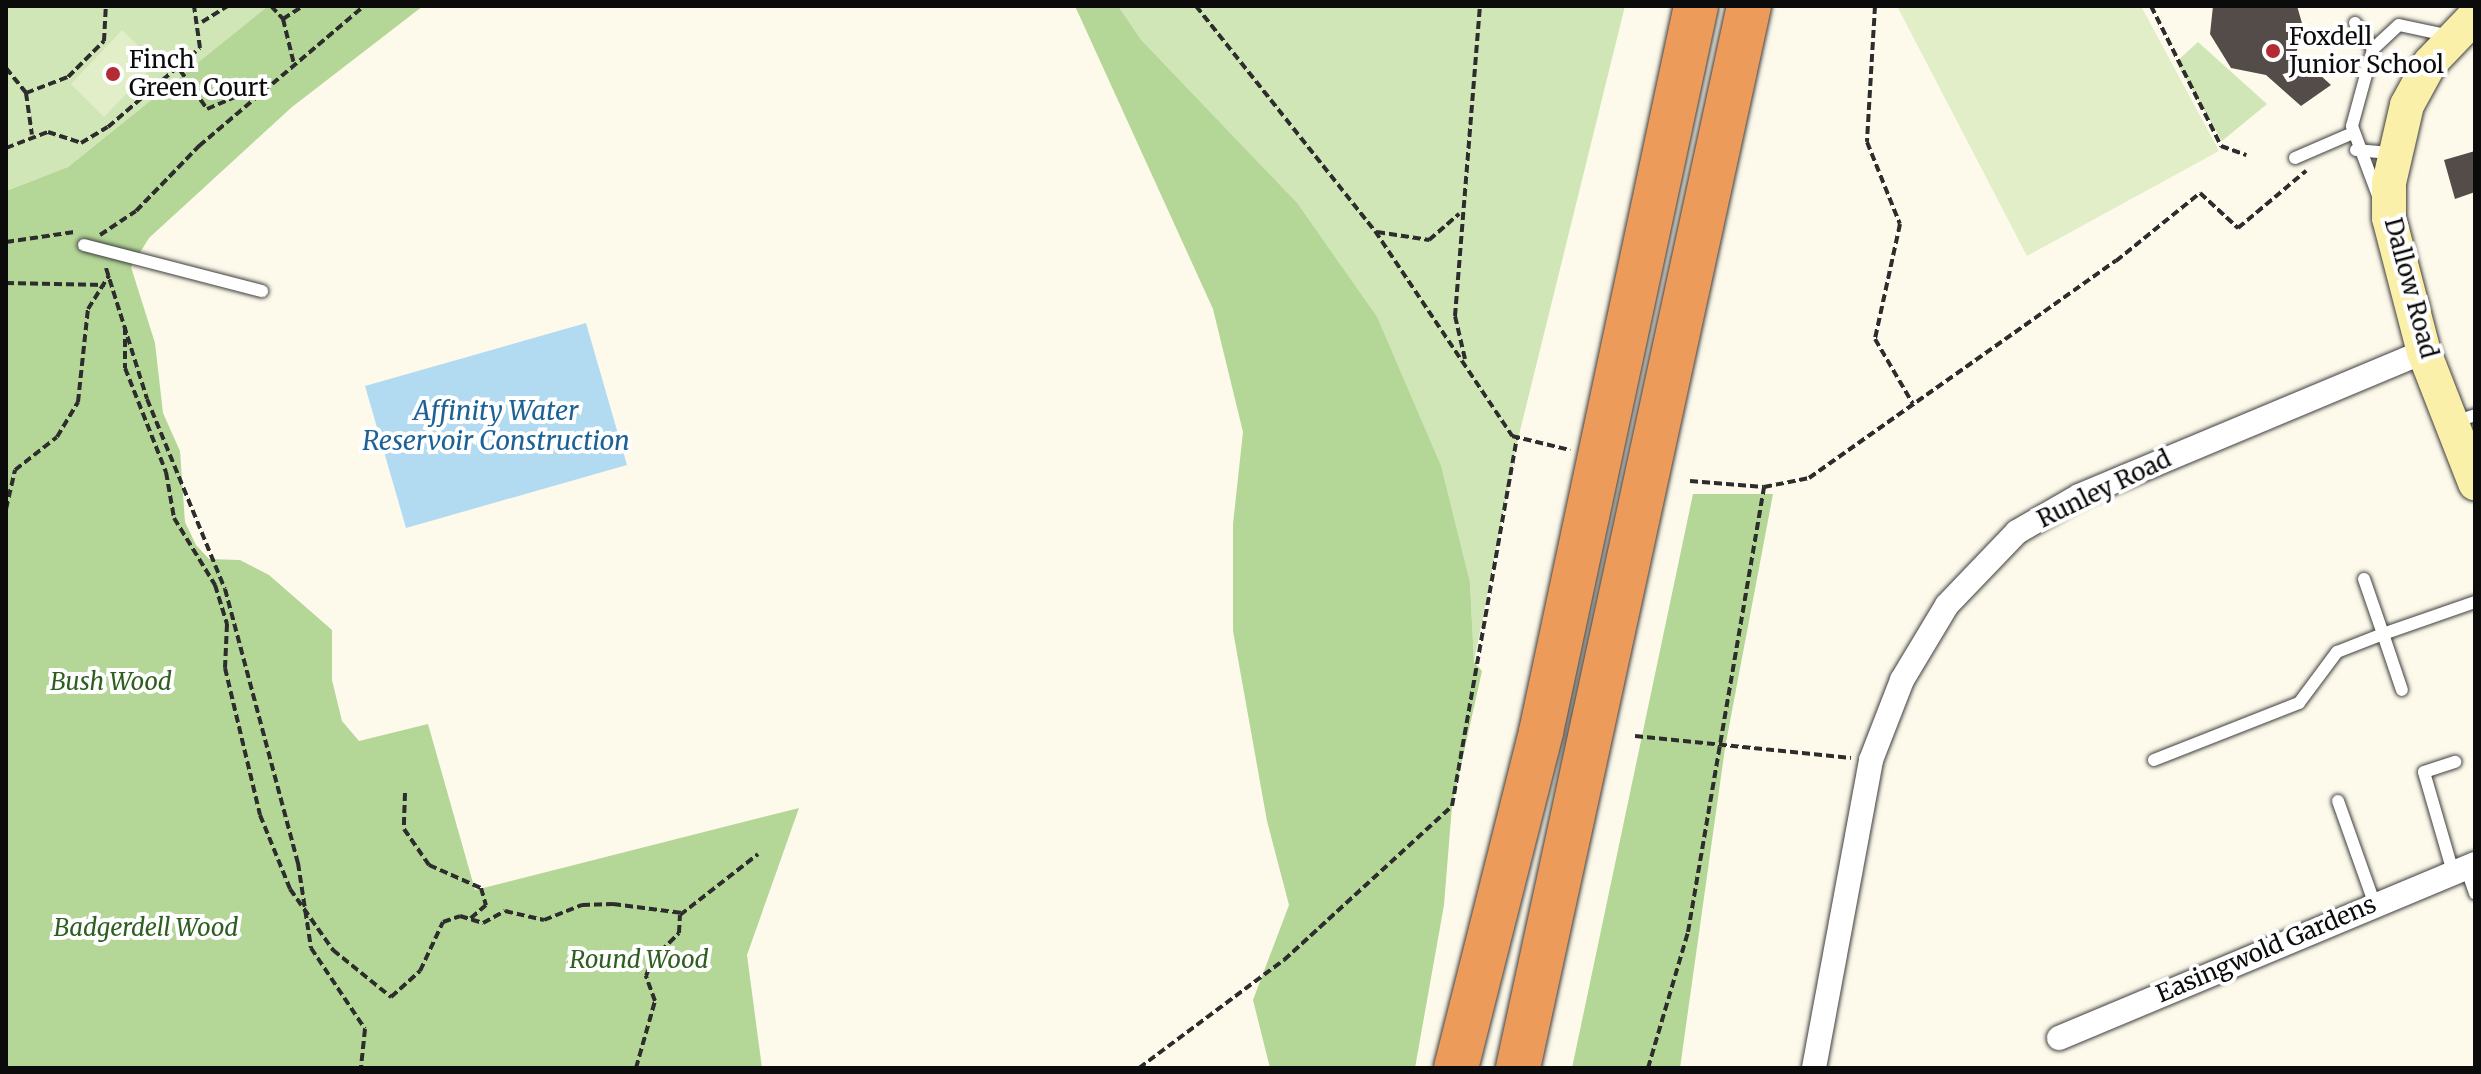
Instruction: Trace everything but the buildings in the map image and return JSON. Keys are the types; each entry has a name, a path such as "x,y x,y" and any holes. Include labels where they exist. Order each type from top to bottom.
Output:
{"highway":[{"path":"1456,1068 1541,732 1696,6"},
{"path":"1518,1068 1749,6"}],"street":[{"name":"Dallow Road","path":"2464,26 2407,105 2393,153 2389,218 2424,352 2464,419 2473,471"},
{"name":"Runley Road","path":"1814,1068 1871,760 1902,680 1947,605 2017,532 2079,496 2424,352"},
{"name":"Easingwold Gardens","path":"2059,1038 2374,902 2465,868"}],"lane":[{"path":"2355,23 2373,49"},
{"path":"2389,218 2356,150 2353,133 2373,49 2399,25 2464,26"},
{"path":"2295,158 2353,133"},
{"path":"2356,150 2393,153"},
{"path":"84,245 262,291"},
{"path":"2364,579 2402,690"},
{"path":"2154,760 2299,703 2337,652 2475,602"},
{"path":"2455,762 2424,772 2475,893"},
{"path":"2338,801 2374,902"}],"path":[{"path":"26,93 68,77 104,41 106,6"},
{"path":"6,148 32,135 87,142 180,70 200,48 202,22 194,6"},
{"path":"202,22 228,6"},
{"path":"271,6 283,19 294,64"},
{"path":"283,19 303,6"},
{"path":"84,245 136,211 276,79 364,6"},
{"path":"1196,6 1375,231 1517,437 1574,452"},
{"path":"1466,361 1455,316 1461,210 1480,6"},
{"path":"1875,6 1867,142 1900,224 1875,339 1913,404"},
{"path":"2151,6 2221,146 2246,155"},
{"path":"6,68 26,93 32,135"},
{"path":"180,70 207,109 276,79"},
{"path":"1690,481 1764,487 1809,478 2200,193 2238,228 2319,163"},
{"path":"1375,231 1429,240 1461,210"},
{"path":"6,242 74,232 110,272 125,327 225,589 304,905 311,948 365,1029 361,1068"},
{"path":"6,509 15,470 57,437 78,402 88,309 110,272"},
{"path":"6,283 105,285"},
{"path":"125,327 125,368 166,472 174,518 215,585 227,624 225,668 260,815 290,889 333,950 391,997 420,971 443,922 469,920 483,923 505,911 544,920 582,905 613,904 682,913"},
{"path":"1139,1068 1284,960 1452,806 1517,437"},
{"path":"1648,1068 1688,932 1725,748 1764,487"},
{"path":"1635,736 1725,748 1871,760"},
{"path":"405,793 404,829 429,865 481,888 486,905 469,920"},
{"path":"636,1068 655,1001 646,972 679,933 682,913 758,854"}],"green space":[{"path":"6,6 268,6 68,167 6,191"},
{"path":"268,6 423,6 292,107 149,238 131,267 155,343 163,413 180,451 185,522 196,545 209,559 240,560 269,575 332,630 332,680 342,721 359,741 428,724 475,890 799,808 747,955 762,1068 6,1068 6,191 68,167"},
{"path":"1075,6 1118,6 1141,40 1297,203 1377,317 1441,466 1470,583 1474,662 1482,671 1452,806 1444,905 1415,1068 1270,1068 1253,1000 1289,905 1267,821 1233,631 1233,524 1243,432 1213,309"},
{"path":"1118,6 1625,6 1518,439 1474,662 1470,583"},
{"path":"1897,6 2141,6 2219,151 2027,256"},
{"name":"Finch Green Court","path":"122,30 156,63 104,117 71,84"},
{"path":"2198,42 2267,104 2222,141 2176,62"},
{"path":"1693,494 1773,494 1725,748 1680,1068 1572,1068"}],"water":[{"name":"Affinity Water Reservoir Construction","path":"586,323 627,465 406,528 365,386"}],"place":[{"name":"Foxdell Junior School","path":"2273,51"},
{"name":"Finch Green Court","path":"113,74"}],"park label":[{"name":"Bush Wood","path":"111,682"},
{"name":"Badgerdell Wood","path":"146,928"},
{"name":"Round Wood","path":"639,960"}]}
